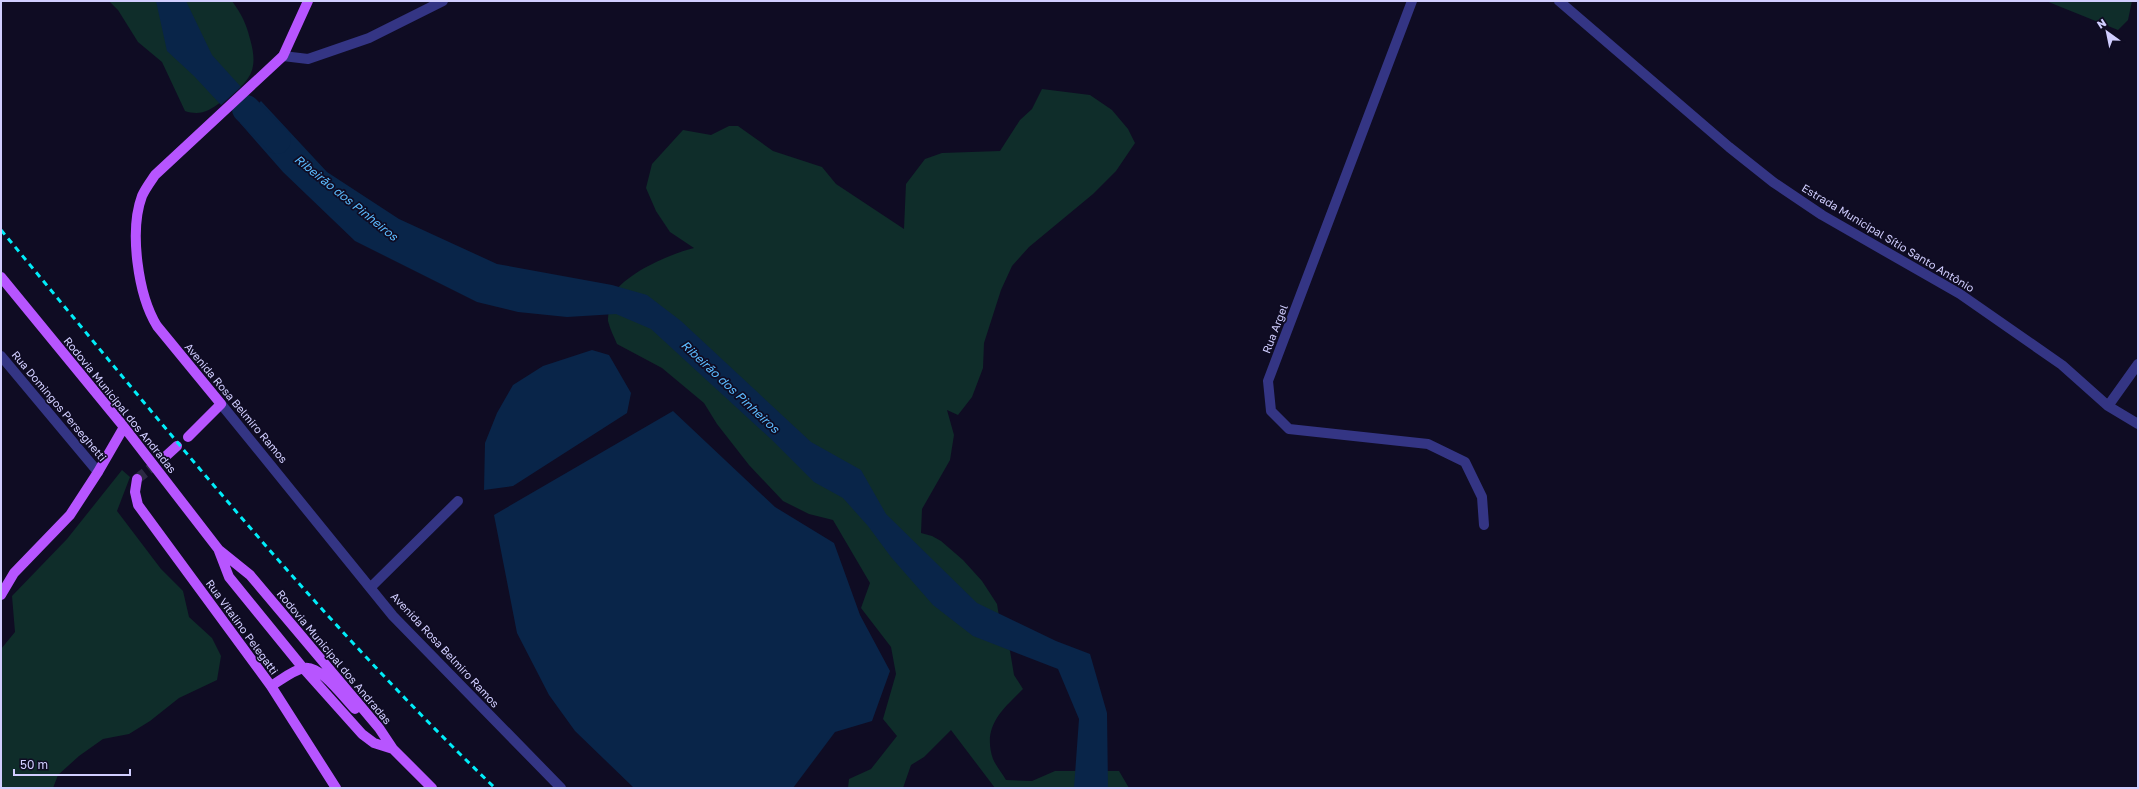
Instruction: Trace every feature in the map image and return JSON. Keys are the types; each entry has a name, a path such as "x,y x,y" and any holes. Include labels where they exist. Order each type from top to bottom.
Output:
{"main road":[{"name":"Avenida Rosa Belmiro Ramos","path":"221,404 157,326 149,314 139,271 137,225 142,196 155,175 283,56 308,1"},
{"name":"Rodovia Municipal dos Andradas","path":"1,277 124,427 219,550 250,575 379,728 393,748 432,788"},
{"path":"188,437 221,404"},
{"path":"1,595 14,573 70,515 98,472 124,427"},
{"path":"166,456 178,446"},
{"name":"Rua Vitalino Pelegatti","path":"137,479 136,492 138,505 271,686 336,788"},
{"name":"Rodovia Municipal dos Andradas","path":"219,550 229,577 303,668 362,734 374,743 393,748"},
{"path":"271,686 303,668 316,669 365,720 379,728"}],"street":[{"path":"283,56 308,59 369,38 443,1"},
{"name":"Rua Argel","path":"1412,1 1268,381 1271,411 1289,429 1428,444 1465,462 1482,497 1484,525"},
{"name":"Estrada Municipal Sítio Santo Antônio","path":"1559,1 1729,148 1774,182 1822,215 1960,294 2062,365 2108,406 2138,424"},
{"name":"Rua Domingos Perseghetti","path":"1,356 98,472"},
{"path":"2108,406 2138,364"},
{"name":"Avenida Rosa Belmiro Ramos","path":"221,404 393,616 561,788"},
{"path":"371,587 458,500"}],"green space":[{"path":"109,1 232,1 245,24 253,51 252,69 249,76 245,83 212,108 200,113 185,111 162,62 138,42 118,10"},
{"path":"2046,1 2132,1 2128,20 2118,30"},
{"path":"1042,89 1090,95 1112,110 1128,129 1135,143 1116,171 1093,194 1029,247 1012,266 1001,290 984,343 983,368 972,397 958,415 947,410 954,435 950,460 922,509 921,533 932,536 941,541 963,560 982,581 997,604 1001,629 1010,651 1014,675 1023,689 1001,712 992,728 990,737 990,747 993,759 1006,780 1032,781 1055,771 1119,771 1129,788 995,788 951,730 924,757 911,765 903,788 848,788 849,779 871,769 897,736 883,719 896,674 891,647 861,608 870,583 833,520 809,514 783,501 749,465 717,424 704,403 662,368 617,344 608,321 611,299 613,294 620,286 639,271 662,259 694,248 670,232 656,211 646,188 652,164 683,130 711,135 729,126 738,126 773,151 822,167 836,184 904,229 906,184 925,159 942,153 1000,151 1020,120 1032,109"},
{"path":"122,470 130,477 117,511 161,569 183,591 189,617 212,638 221,656 217,680 179,698 150,721 129,734 103,739 79,756 58,775 53,788 1,788 1,649 15,632 12,596 67,539"}],"water":[{"path":"156,1 186,1 212,55 241,87 221,105 194,76 167,51"},
{"path":"261,101 327,172 399,219 497,264 612,285 647,295 681,321 811,442 861,470 886,514 977,603 1056,641 1090,654 1107,713 1108,788 1074,788 1079,719 1058,669 973,636 933,605 891,557 868,526 843,498 814,482 772,440 651,329 616,314 567,317 518,312 477,302 355,241 283,172 240,123"},
{"path":"592,350 609,355 631,393 627,413 513,486 484,490 485,443 497,413 513,385 543,366"},
{"path":"673,411 775,507 834,543 860,615 890,671 872,721 835,732 793,788 634,788 575,731 549,695 517,633 494,515"}],"waterway":[{"name":"Ribeirão dos Pinheiros","path":"246,109 277,140"}],"tunnel":[{"path":"137,479 166,456"}],"railway":[{"path":"1,230 240,516 364,655 495,788"}]}
